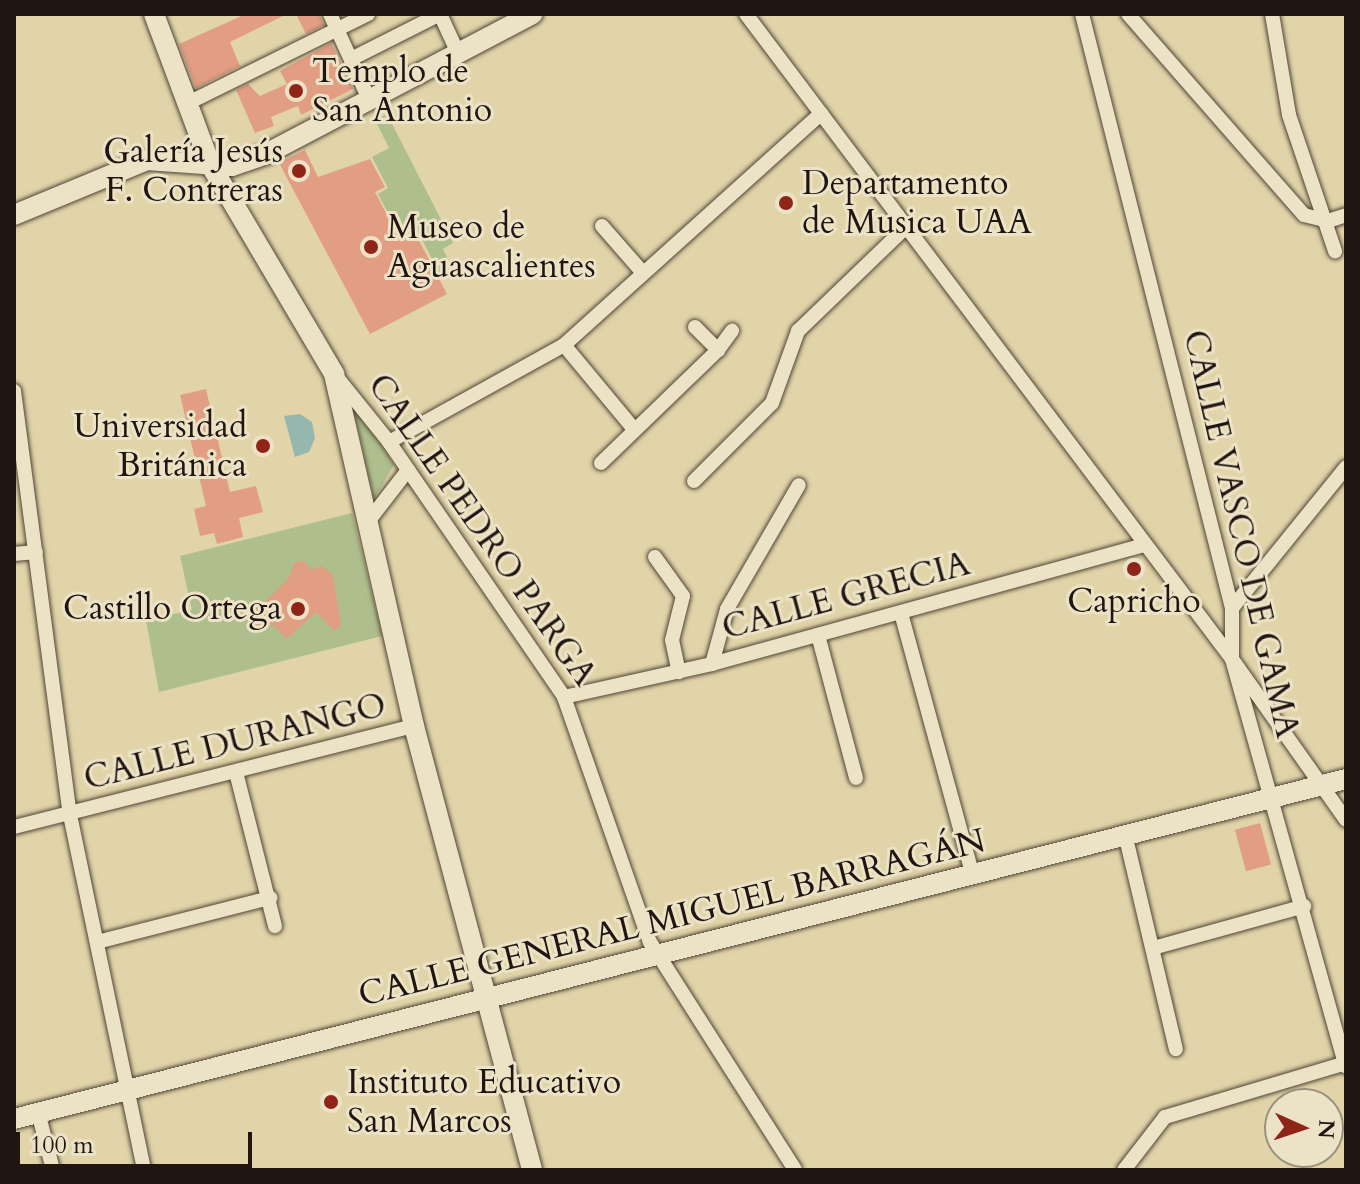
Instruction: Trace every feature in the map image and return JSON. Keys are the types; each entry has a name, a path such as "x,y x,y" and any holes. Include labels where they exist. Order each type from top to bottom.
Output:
{"street":[{"name":"CALLE PEDRO PARGA","path":"154,14 210,164 334,374 389,442 564,697 658,955 795,1170"},
{"path":"330,14 368,97"},
{"path":"188,103 368,14"},
{"path":"351,59 440,14 457,51"},
{"path":"14,215 147,160 232,166 266,154 368,97 533,14"},
{"path":"746,14 1141,546 1232,659 1346,820"},
{"name":"CALLE VASCO DE GAMA","path":"1082,14 1232,608 1232,659 1274,798 1346,1064"},
{"path":"1128,14 1304,215 1328,221 1346,215"},
{"path":"1272,14 1289,115 1328,221 1335,251"},
{"path":"389,442 564,345 821,114"},
{"path":"602,226 643,273"},
{"path":"694,481 772,403 798,331 905,228"},
{"path":"695,327 718,350"},
{"path":"601,463 633,428 718,350 732,331"},
{"path":"564,345 633,428"},
{"path":"334,374 414,726 532,1170"},
{"path":"14,391 70,815 130,1089 144,1170"},
{"path":"1232,608 1346,467"},
{"path":"367,523 408,470"},
{"path":"712,664 727,609 799,485"},
{"name":"CALLE GRECIA","path":"564,697 712,664 1141,546"},
{"path":"14,554 36,552"},
{"path":"655,557 683,596 672,640 679,672"},
{"path":"901,613 972,873"},
{"path":"818,635 856,778"},
{"name":"CALLE DURANGO","path":"14,827 237,776 414,726"},
{"path":"237,776 275,926"},
{"name":"CALLE GENERAL MIGUEL BARRAGÁN","path":"14,1119 972,873 1126,838 1346,779"},
{"path":"1126,838 1176,1049"},
{"path":"97,942 270,898"},
{"path":"1153,948 1304,906"},
{"path":"1124,1170 1165,1117 1346,1064"},
{"path":"38,1112 53,1170"}],"green space":[{"path":"387,114 453,243 443,249 454,272 442,278 417,230 401,238 378,194 388,188 372,157 389,148 375,120"},
{"path":"351,398 394,465 374,499"},
{"path":"352,513 382,636 159,692 146,620 192,610 180,556"}],"water":[{"path":"300,414 312,422 315,438 309,452 295,457 284,416"}],"building":[{"path":"246,14 287,14 230,42 240,66 196,88 179,44"},
{"path":"296,14 319,14 324,25 306,34"},
{"name":"Templo de San Antonio","path":"331,43 353,89 301,115 298,106 271,117 274,126 255,133 236,90 248,84 260,96 287,84 280,71"},
{"name":"Museo de Aguascalientes","path":"305,150 318,177 370,159 385,187 375,192 400,240 415,233 447,294 370,334 279,163"},
{"path":"206,389 230,492 256,486 263,512 239,518 243,537 217,544 214,533 200,536 194,509 206,506 180,395"},
{"path":"305,561 311,570 322,566 333,575 341,625 334,631 316,612 287,639 273,625 257,625 255,611 288,579 295,562"},
{"path":"1260,823 1271,865 1246,871 1235,830"}],"place":[{"name":"Templo de San Antonio","path":"296,91"},
{"name":"Galería Jesús F. Contreras","path":"299,171"},
{"name":"Departamento de Musica UAA","path":"786,203"},
{"name":"Museo de Aguascalientes","path":"371,247"},
{"name":"Universidad Británica","path":"263,446"},
{"name":"Capricho","path":"1134,569"},
{"name":"Castillo Ortega","path":"298,609"},
{"name":"Instituto Educativo San Marcos","path":"331,1102"}]}
